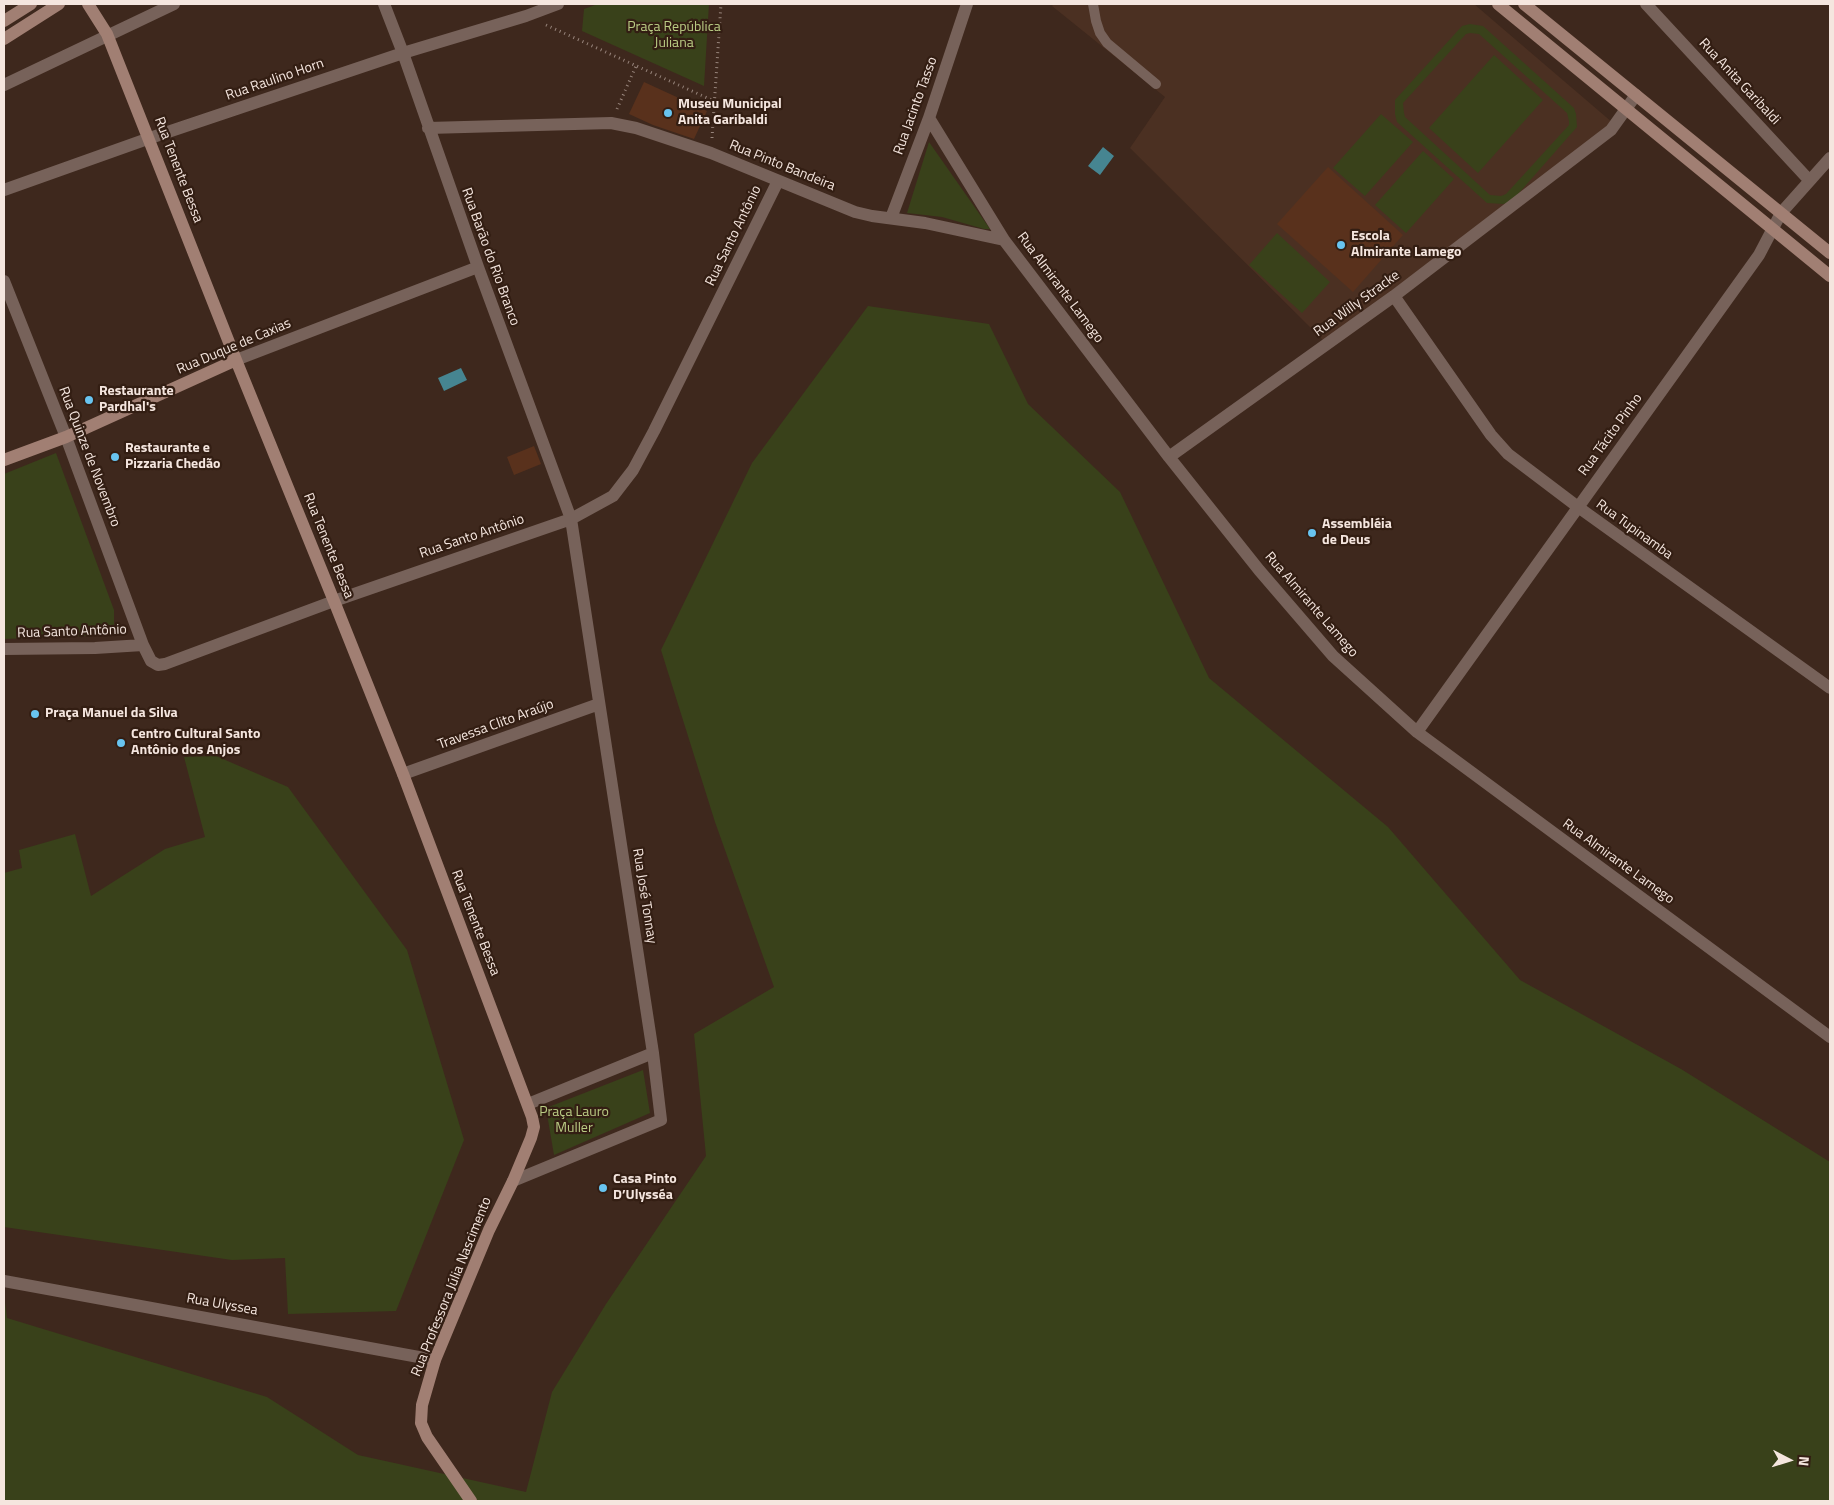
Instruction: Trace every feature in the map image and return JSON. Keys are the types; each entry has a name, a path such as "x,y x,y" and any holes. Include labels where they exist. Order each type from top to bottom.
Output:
{"street":[{"path":"4,21 31,4"},
{"path":"4,39 59,4"},
{"name":"Rua Tenente Bessa","path":"88,4 107,34 150,138 236,360 403,774 528,1104"},
{"path":"4,85 107,34 174,4"},
{"name":"Rua Barão do Rio Branco","path":"384,4 571,519"},
{"name":"Rua Raulino Horn","path":"4,190 403,52 526,16 558,4"},
{"name":"Rua Jacinto Tasso","path":"890,218 930,118 967,4"},
{"path":"1498,4 1830,276"},
{"path":"1524,4 1830,253"},
{"name":"Rua Anita Garibaldi","path":"1646,4 1809,180"},
{"name":"Rua Willy Stracke","path":"1169,457 1394,296 1611,130 1636,95"},
{"name":"Rua Almirante Lamego","path":"930,118 1004,240 1169,457 1259,570 1333,656 1417,732 1830,1037"},
{"name":"Rua Pinto Bandeira","path":"428,128 611,123 636,128 711,153 855,212 925,222 1004,240"},
{"name":"Rua Tácito Pinho","path":"1417,732 1759,255 1772,228 1782,213 1830,158"},
{"name":"Rua Santo Antônio","path":"4,649 95,648 143,645 151,661 158,665 165,664 334,601 571,519 613,496 633,470 778,181"},
{"name":"Rua Duque de Caxias","path":"4,460 66,437 236,360 478,267"},
{"name":"Rua Quinze de Novembro","path":"4,281 66,437 143,645"},
{"name":"Rua Tupinamba","path":"1394,296 1491,435 1508,454 1578,508 1830,688"},
{"name":"Rua José Tonnay","path":"513,1182 661,1120 653,1053 571,519"},
{"name":"Travessa Clito Araújo","path":"403,774 598,704"},
{"path":"528,1104 653,1053"},
{"name":"Rua Professora Júlia Nascimento","path":"472,1501 426,1437 421,1422 422,1405 436,1360 489,1230 513,1182 531,1138 534,1127 528,1104"},
{"name":"Rua Ulyssea","path":"4,1281 436,1360"}],"lane":[{"path":"1093,4 1100,33 1107,42 1156,84"}],"path":[{"path":"711,153 721,4"},
{"path":"526,16 714,101"},
{"path":"611,123 636,66"}],"shaded area":[{"name":"Escola Almirante Lamego","path":"1054,4 1474,4 1613,123 1326,343 1130,148 1165,97 1052,6"}],"green space":[{"name":"Praça República Juliana","path":"598,4 709,4 704,86 582,31 584,9"},
{"path":"1470,24 1483,26 1574,108 1576,114 1577,127 1511,202 1503,204 1487,203 1397,122 1395,100 1462,26","holes":["1466,34 1479,34 1567,113 1569,121 1569,125 1506,194 1501,196 1490,195 1405,117 1404,113 1403,103"]},
{"path":"1494,55 1543,100 1478,173 1429,128"},
{"path":"1381,114 1413,142 1365,196 1333,168"},
{"path":"929,142 990,229 942,217 907,213"},
{"path":"1423,151 1454,179 1406,233 1375,205"},
{"path":"1277,233 1330,282 1302,313 1249,265"},
{"path":"868,306 989,324 1028,404 1120,492 1209,678 1388,827 1520,980 1681,1069 1830,1162 1830,1501 4,1501 4,1294 7,1318 267,1397 358,1455 526,1492 552,1392 606,1304 706,1156 694,1034 774,987 715,822 661,650 752,463"},
{"path":"56,453 114,610 114,625 109,635 4,639 4,474"},
{"path":"216,756 288,787 407,950 464,1140 396,1311 288,1314 285,1258 232,1260 4,1227 4,873 22,868 19,850 75,834 91,896 165,849 205,837 184,757"},
{"name":"Praça Lauro Muller","path":"643,1070 650,1113 554,1155 546,1108"}],"water":[{"path":"1103,147 1114,156 1100,175 1088,166"},
{"path":"461,368 467,380 444,391 438,378"}],"building":[{"name":"Museu Municipal Anita Garibaldi","path":"644,82 707,111 694,139 653,125 629,114"},
{"path":"1328,167 1403,235 1353,292 1277,224"},
{"path":"534,446 541,464 514,475 507,457"}],"place":[{"name":"Museu Municipal Anita Garibaldi","path":"668,113"},
{"name":"Escola Almirante Lamego","path":"1341,245"},
{"name":"Restaurante Pardhal's","path":"89,400"},
{"name":"Restaurante e Pizzaria Chedão","path":"115,457"},
{"name":"Assembléia de Deus","path":"1312,533"},
{"name":"Praça Manuel da Silva","path":"35,714"},
{"name":"Centro Cultural Santo Antônio dos Anjos","path":"121,743"},
{"name":"Casa Pinto D’Ulysséa","path":"603,1188"}]}
